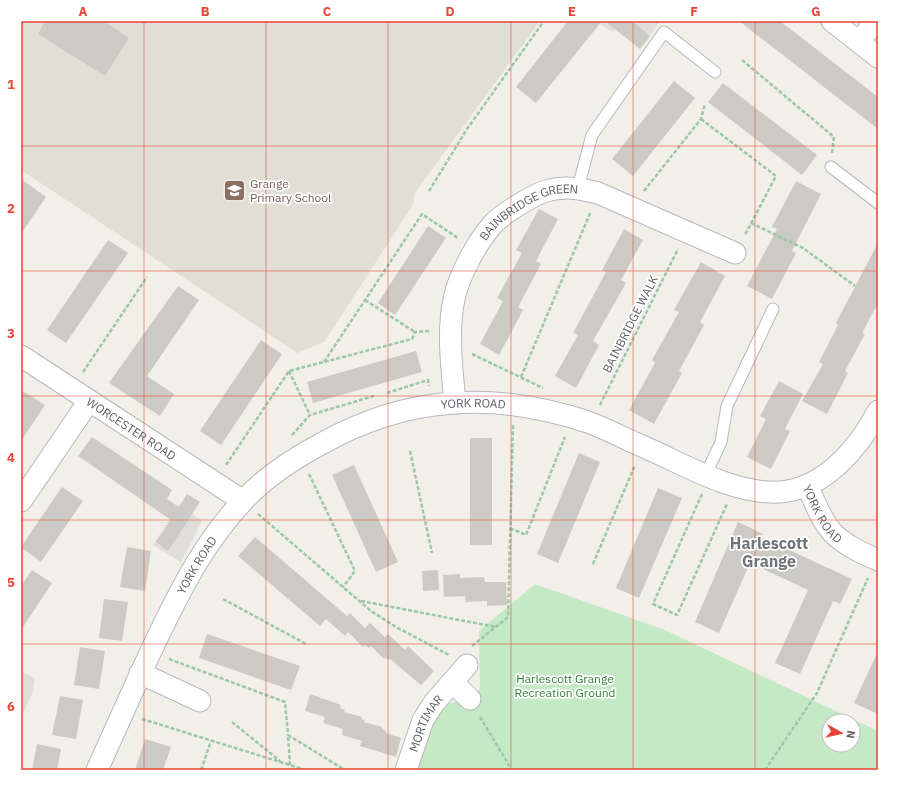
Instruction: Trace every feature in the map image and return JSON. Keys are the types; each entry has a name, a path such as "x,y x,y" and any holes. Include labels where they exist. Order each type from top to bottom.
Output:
{"street":[{"path":"832,21 878,57"},
{"path":"859,41 876,21"},
{"name":"BAINBRIDGE GREEN","path":"455,402 450,336 454,298 468,260 493,223 524,202 549,190 578,188 598,193 630,209 735,253"},
{"name":"WORCESTER ROAD","path":"21,356 243,501"},
{"path":"21,501 89,401"},
{"name":"YORK ROAD","path":"96,770 140,673 187,577 214,535 243,501 273,474 300,456 340,433 375,418 408,408 455,402 514,404 582,420 708,475 735,486 753,491 781,492 807,485 816,505 832,532 856,550 877,560"},
{"path":"807,485 829,472 851,452 869,429 878,411"},
{"name":"MORTIMAR","path":"406,770 423,720 434,703 452,682 462,662"},
{"path":"140,673 200,701"},
{"name":"MORTIMAR","path":"452,682 470,699"}],"lane":[{"path":"578,188 592,136 664,32 715,72"},
{"path":"831,167 878,203"},
{"path":"708,475 721,442 727,406 773,309"}],"path":[{"path":"429,191 467,130 544,21"},
{"path":"742,60 834,137 831,167"},
{"path":"630,209 701,119 705,104"},
{"path":"701,119 776,176 735,253"},
{"path":"521,377 598,193"},
{"path":"324,362 422,214 475,250"},
{"path":"751,223 803,248 855,286"},
{"name":"BAINBRIDGE WALK","path":"510,528 526,535 582,420 686,232"},
{"path":"72,389 146,277"},
{"path":"365,300 415,332 450,336 521,377 548,390"},
{"path":"214,482 289,371 412,339 415,332"},
{"path":"289,371 310,415"},
{"path":"243,501 371,611 396,627 462,662 496,627 508,617 514,404"},
{"path":"593,564 643,446"},
{"path":"410,451 432,553"},
{"path":"300,456 355,571 343,587"},
{"path":"708,475 653,604 677,615 735,486"},
{"path":"765,770 817,693 877,560"},
{"path":"223,599 306,644"},
{"path":"360,601 496,627"},
{"path":"150,652 285,702 290,765"},
{"path":"470,699 512,770"},
{"path":"122,713 306,770"},
{"path":"232,722 281,762"},
{"path":"288,735 345,770"},
{"path":"201,770 211,741"}],"shaded area":[{"name":"Grange Primary School","path":"21,21 540,21 415,193 413,205 324,342 297,353 21,170"},
{"path":"596,21 660,21 640,49 615,29 612,32"},
{"path":"179,504 202,521 181,562 153,545"},
{"path":"21,671 35,678 33,692 21,718"}],"green space":[{"name":"Harlescott Grange Recreation Ground","path":"535,584 665,630 840,713 821,713 821,753 861,753 861,723 878,731 878,770 416,770 437,706 470,699 480,689 479,631"}],"building":[{"path":"45,21 104,21 129,38 105,76 38,34"},
{"path":"568,21 602,21 536,103 516,87"},
{"path":"605,21 632,21 650,36 640,49"},
{"path":"739,21 780,21 878,97 878,129"},
{"path":"674,81 695,98 633,176 612,159"},
{"path":"723,83 817,155 802,175 708,102"},
{"path":"21,179 46,197 21,234"},
{"path":"796,181 821,194 792,251 796,253 772,299 747,286 777,229 772,227"},
{"path":"539,209 558,219 536,261 541,264 518,307 523,310 499,355 480,344 503,301 497,298 522,253 516,250"},
{"path":"428,226 446,238 395,315 378,303"},
{"path":"624,229 643,240 621,280 626,283 593,341 599,345 576,388 555,376 578,335 573,333 606,272 602,270"},
{"path":"108,240 128,253 66,343 47,330"},
{"path":"878,243 878,303 862,333 865,334 845,371 848,373 827,414 802,401 823,364 819,362 838,325 836,323"},
{"path":"701,262 725,276 700,322 704,325 679,371 682,373 654,424 629,410 655,363 652,360 679,312 674,310"},
{"path":"178,286 199,300 147,376 174,394 160,416 109,383"},
{"path":"261,340 282,354 221,445 200,431"},
{"path":"416,351 422,372 313,403 307,382"},
{"path":"779,381 803,394 785,429 790,431 771,469 747,457 766,419 760,416"},
{"path":"21,390 45,405 21,441"},
{"path":"92,437 172,490 167,499 179,507 187,494 200,502 168,551 156,542 171,520 78,456"},
{"path":"470,438 492,438 492,545 470,545"},
{"path":"579,453 600,462 558,563 537,554"},
{"path":"354,465 398,562 376,572 332,475"},
{"path":"62,487 83,501 41,562 21,547"},
{"path":"658,488 682,498 639,598 616,588"},
{"path":"738,522 763,534 761,537 852,579 840,604 833,601 800,674 775,663 808,590 750,563 719,633 695,622"},
{"path":"255,537 347,616 350,613 365,628 370,623 385,637 388,634 405,650 408,646 434,671 421,685 390,659 388,660 385,657 384,659 371,646 369,648 365,645 363,647 348,632 345,636 326,619 320,626 238,556"},
{"path":"127,547 151,551 145,591 120,587"},
{"path":"32,570 52,583 21,630 21,586"},
{"path":"438,570 439,590 423,591 422,571"},
{"path":"460,574 460,578 484,577 485,582 506,582 507,605 487,606 487,601 466,602 465,596 444,597 443,575"},
{"path":"104,599 128,602 122,641 99,638"},
{"path":"207,634 300,666 291,690 199,658"},
{"path":"80,647 105,651 99,689 74,685"},
{"path":"878,651 878,714 854,703"},
{"path":"310,694 341,705 340,708 345,710 344,712 362,717 361,719 365,720 364,722 382,727 386,733 401,738 396,757 360,746 362,741 342,735 343,729 323,723 325,717 305,711"},
{"path":"60,696 83,700 76,739 52,735"},
{"path":"145,739 171,747 163,770 135,770"},
{"path":"37,744 61,749 57,770 32,770"}],"place":[{"name":"Grange Primary School","path":"234,190"}],"district":[{"name":"Harlescott Grange","path":"769,552"}]}
